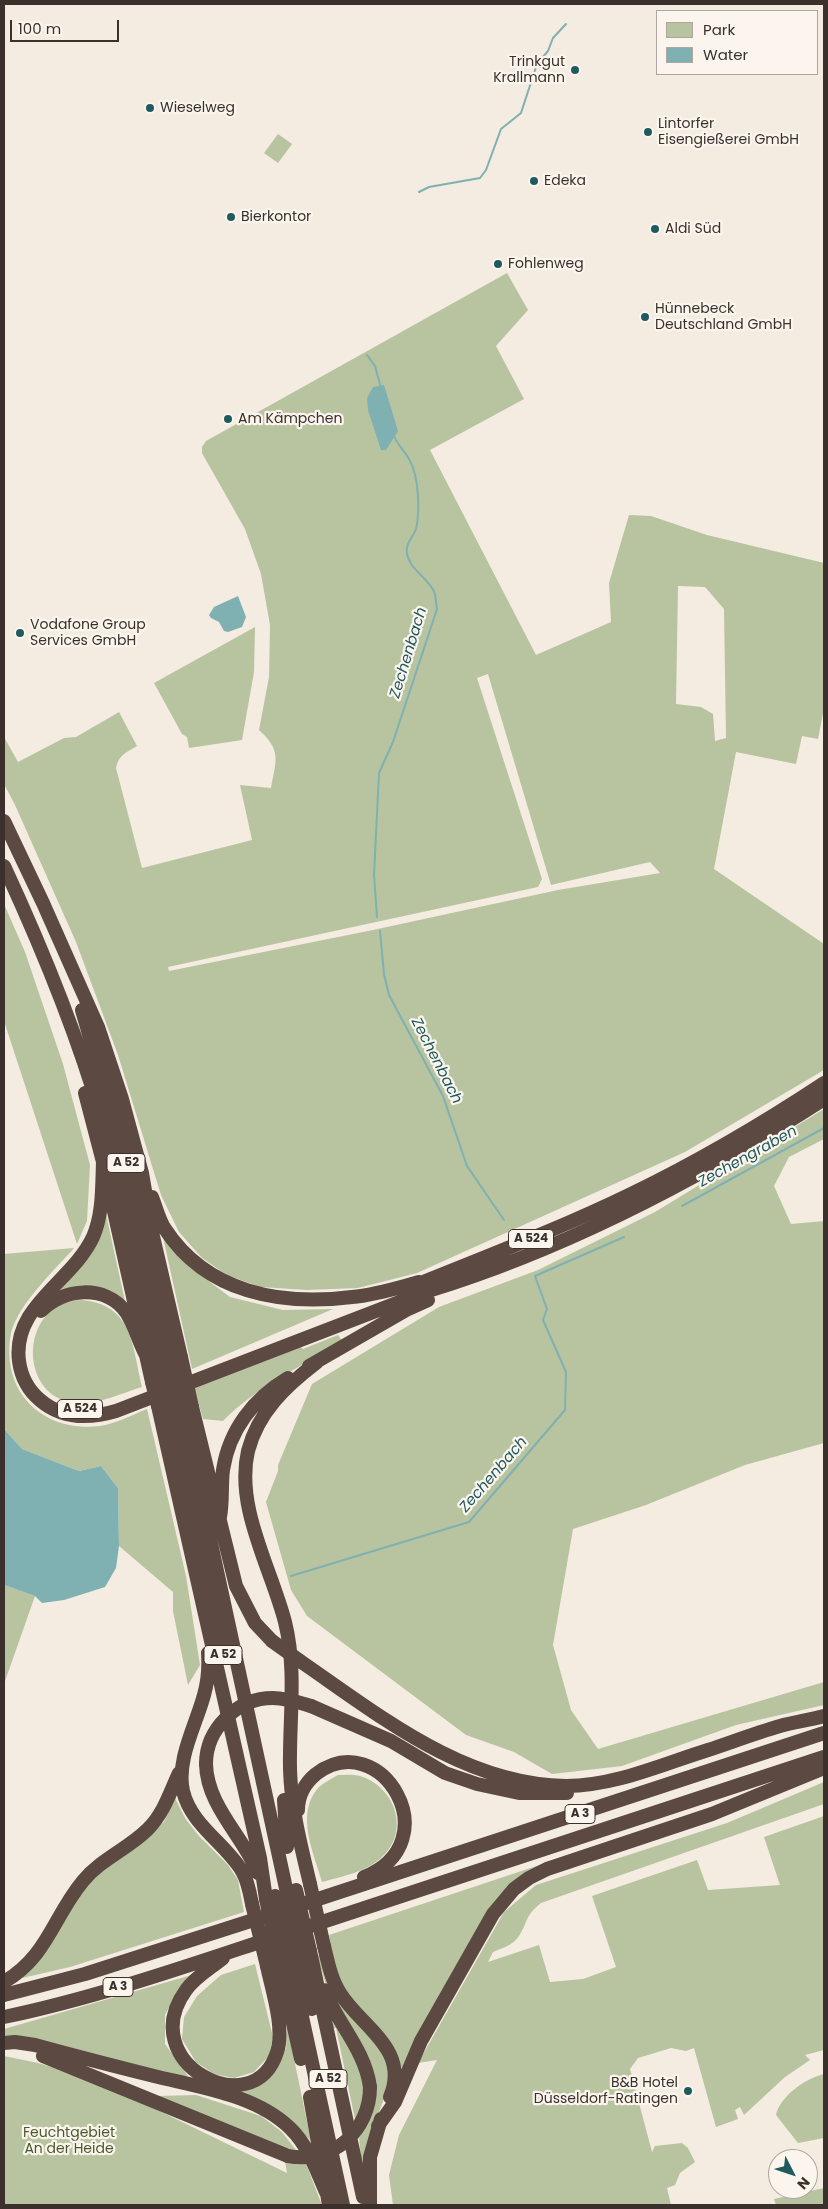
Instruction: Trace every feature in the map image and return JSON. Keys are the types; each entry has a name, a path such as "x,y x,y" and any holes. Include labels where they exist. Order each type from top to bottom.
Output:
{"highway":[{"name":"A 52","path":"4,821 43,903 70,969 128,1169 263,1779 281,1895"},
{"name":"A 52","path":"4,866 60,998 90,1079 171,1362"},
{"path":"70,969 98,1027 122,1099 142,1173 171,1362 182,1410 220,1517 233,1574 241,1598 255,1623 272,1641 416,1739 485,1770 516,1780 554,1785 590,1784 623,1777 772,1729 824,1716"},
{"path":"60,998 103,1162 260,1858 281,1895 293,1958 310,2097 328,2199"},
{"name":"A 524","path":"148,1357 122,1307 109,1298 94,1293 68,1294 53,1301 35,1319 26,1344 28,1370 41,1391 57,1403 66,1407 94,1409 115,1404 430,1280 535,1237 630,1194 739,1136 824,1083"},
{"name":"A 524","path":"103,1162 101,1210 93,1237 76,1263 39,1302 27,1318 19,1341 20,1368 26,1384 45,1404 69,1415 86,1417 116,1412 428,1291 476,1276 542,1250 639,1204 702,1171 824,1099"},
{"path":"142,1173 165,1228 179,1245 200,1266 222,1281 246,1291 272,1297 351,1298 430,1280"},
{"path":"220,1517 226,1460 231,1442 242,1420 265,1393 408,1309 476,1276"},
{"path":"294,1845 290,1726 292,1665 282,1612 247,1504 245,1473 248,1450 258,1426 270,1406 288,1385 316,1362"},
{"name":"A 52","path":"182,1410 343,2205"},
{"path":"4,1982 25,1966 41,1949 75,1891 86,1877 97,1866 135,1840 153,1824 168,1800 183,1765 206,1686 208,1668 206,1622"},
{"path":"281,1895 257,1871 214,1797 208,1782 206,1764 209,1744 215,1732 225,1719 242,1705 259,1699 284,1699 310,1706 391,1741 445,1773 498,1789 519,1793 560,1794 598,1788 623,1777"},
{"name":"A 3","path":"4,1995 142,1957 824,1733"},
{"name":"A 3","path":"4,2017 40,2010 110,1990 231,1952 824,1757"},
{"path":"281,1895 294,1845 299,1800 306,1785 318,1773 343,1764 364,1766 380,1773 396,1790 405,1818 404,1836 396,1854 384,1866 336,1893"},
{"path":"4,2045 54,2059 288,2156 301,2158 316,2156 344,2143 357,2130 364,2118 369,2103 370,2087 364,2062 333,2010 252,1904 242,1871 232,1856 199,1822 188,1806 182,1786 183,1765"},
{"path":"378,2126 387,2116 399,2094 424,2034 493,1914 514,1889 529,1878 547,1869 712,1814 824,1768"},
{"path":"263,1779 274,1797 310,1884 330,1972 338,1991 384,2044 393,2061 394,2086 378,2126 370,2157 370,2205"},
{"path":"231,1952 187,1989 175,2012 172,2024 173,2034 180,2054 194,2071 212,2082 222,2084 244,2084 261,2076 273,2062 277,2053 293,1958"},
{"name":"A 52","path":"293,1958 356,2205"},
{"path":"293,1958 365,2205"},
{"path":"4,2045 15,2042 35,2045 205,2089 256,2106 276,2117 299,2138 308,2150 328,2199"},
{"path":"310,2097 338,2205"}],"green space":[{"path":"278,134 292,144 278,163 264,153"},
{"path":"507,273 528,310 496,346 524,399 430,450 536,655 611,622 609,583 629,515 651,516 707,535 824,563 824,708 818,739 802,736 796,764 736,752 714,869 824,944 824,1070 685,1152 417,1273 358,1288 307,1290 260,1287 227,1275 202,1258 179,1232 161,1195 118,1055 76,942 4,784 4,737 18,762 64,738 76,737 119,712 137,746 121,757 116,768 142,868 252,840 240,785 271,788 276,756 271,744 259,730 269,677 270,625 261,574 245,529 202,453 202,447 206,441","holes":["678,586 705,587 724,609 726,738 715,741 713,714 701,707 676,704","488,674 551,885 650,862 660,873 558,890 169,971 168,967 538,887 542,879 477,678"]},
{"path":"255,627 254,672 242,740 189,748 187,737 182,734 154,683"},
{"path":"4,904 25,952 63,1064 90,1165 87,1221 77,1244 4,1021"},
{"path":"824,1109 824,1139 789,1157 774,1186 791,1224 824,1221 824,1443 745,1465 646,1505 573,1529 553,1645 571,1710 598,1749 824,1682 824,1705 736,1725 622,1766 552,1774 514,1752 466,1735 307,1616 291,1590 266,1502 278,1471 278,1465 312,1384 439,1307 538,1270 655,1212"},
{"path":"106,1214 126,1306 109,1293 55,1293"},
{"path":"163,1237 186,1264 230,1297 283,1310 333,1309 192,1369"},
{"path":"74,1248 29,1299 15,1322 11,1333 9,1354 12,1373 19,1390 30,1404 44,1415 60,1423 79,1426 100,1426 147,1409 186,1576 200,1665 188,1685 173,1611 173,1592 119,1546 118,1488 101,1466 79,1471 22,1449 4,1429 4,1254"},
{"path":"81,1300 98,1303 121,1318 132,1343 142,1387 103,1400 78,1403 58,1398 44,1386 36,1370 33,1352 36,1333 45,1317 60,1305"},
{"path":"338,1335 343,1342 265,1387 223,1421 203,1419 194,1387 300,1346 303,1349"},
{"path":"4,1585 35,1596 4,1684"},
{"path":"338,1775 360,1776 372,1781 382,1789 394,1810 397,1821 396,1833 392,1845 371,1866 355,1873 322,1882 308,1834 308,1810 311,1799 318,1788"},
{"path":"824,1782 824,1804 541,1903 529,1915 517,1939 493,1952 488,1962 539,1945 550,1982 583,1979 616,1967 592,1896 697,1860 708,1890 780,1885 764,1837 824,1816 824,2050 805,2055 810,2060 785,2077 744,2115 740,2107 735,2110 738,2119 716,2127 694,2048 686,2051 671,2048 638,2058 630,2069 652,2152 655,2146 682,2143 688,2148 695,2162 680,2173 675,2185 667,2188 671,2205 393,2205 389,2175 399,2135 437,2060 418,2063 504,1912 536,1885 727,1823"},
{"path":"175,1798 185,1818 198,1835 228,1865 238,1880 244,1912 70,1967 18,1979 99,1871 145,1839 164,1822"},
{"path":"678,1819 517,1882 403,2068 399,2066 396,2054 383,2033 346,1995 340,1984 329,1935"},
{"path":"322,1954 389,2064 388,2088 373,2128 365,2167 362,2167 359,2138 373,2112 377,2088 330,1997 317,1956"},
{"path":"255,1964 273,2037 269,2056 254,2072 234,2078 214,2074 196,2062 182,2039 184,2017 197,1996 221,1975"},
{"path":"195,1974 178,1991 165,2015 165,2044 188,2076 178,2078 4,2038 4,2029"},
{"path":"333,2020 355,2050 366,2094 356,2124 336,2028 333,2028"},
{"path":"287,2025 311,2141 290,2119 267,2105 217,2088 259,2084 276,2069 286,2048"},
{"name":"Feuchtgebiet An der Heide","path":"4,2056 38,2063 85,2077 139,2101 287,2173 285,2161 306,2164 322,2205 4,2205"},
{"path":"824,2074 824,2138 798,2143 776,2115 778,2108 795,2089 809,2079"},
{"path":"196,2095 261,2116 282,2132 296,2150 274,2146 158,2096"},
{"path":"824,2188 824,2205 776,2205 774,2199 818,2199 818,2189"}],"water":[{"path":"384,385 398,431 386,450 381,450 368,410 367,398 373,387"},
{"path":"238,596 246,617 242,627 228,632 224,631 219,622 209,615 214,607"},
{"path":"4,1429 22,1449 79,1471 101,1466 118,1488 119,1546 116,1568 105,1587 64,1600 42,1603 35,1596 4,1585"}],"waterway":[{"name":"Zechenbach","path":"419,192 429,187 480,178 486,170 501,129 521,113 537,64 548,51 553,38 566,24"},
{"name":"Zechenbach","path":"367,355 375,366 381,388"},
{"name":"Zechenbach","path":"377,917 374,875 379,773 393,742 437,609 435,594 432,588 412,565 407,554 408,544 416,529 417,485 410,461 394,436"},
{"name":"Zechenbach","path":"380,931 384,974 389,995 443,1096 467,1166 504,1220"},
{"name":"Zechengraben","path":"682,1206 824,1128"},
{"name":"Zechenbach","path":"291,1576 469,1522 565,1410 566,1372 543,1320 547,1309 535,1276 624,1237"}],"place":[{"name":"Trinkgut Krallmann","path":"575,70"},
{"name":"Wieselweg","path":"150,108"},
{"name":"Lintorfer Eisengießerei GmbH","path":"648,132"},
{"name":"Edeka","path":"534,181"},
{"name":"Bierkontor","path":"231,217"},
{"name":"Aldi Süd","path":"655,229"},
{"name":"Fohlenweg","path":"498,264"},
{"name":"Hünnebeck Deutschland GmbH","path":"645,317"},
{"name":"Am Kämpchen","path":"228,419"},
{"name":"Vodafone Group Services GmbH","path":"20,633"},
{"name":"B&B Hotel Düsseldorf-Ratingen","path":"688,2091"}]}
